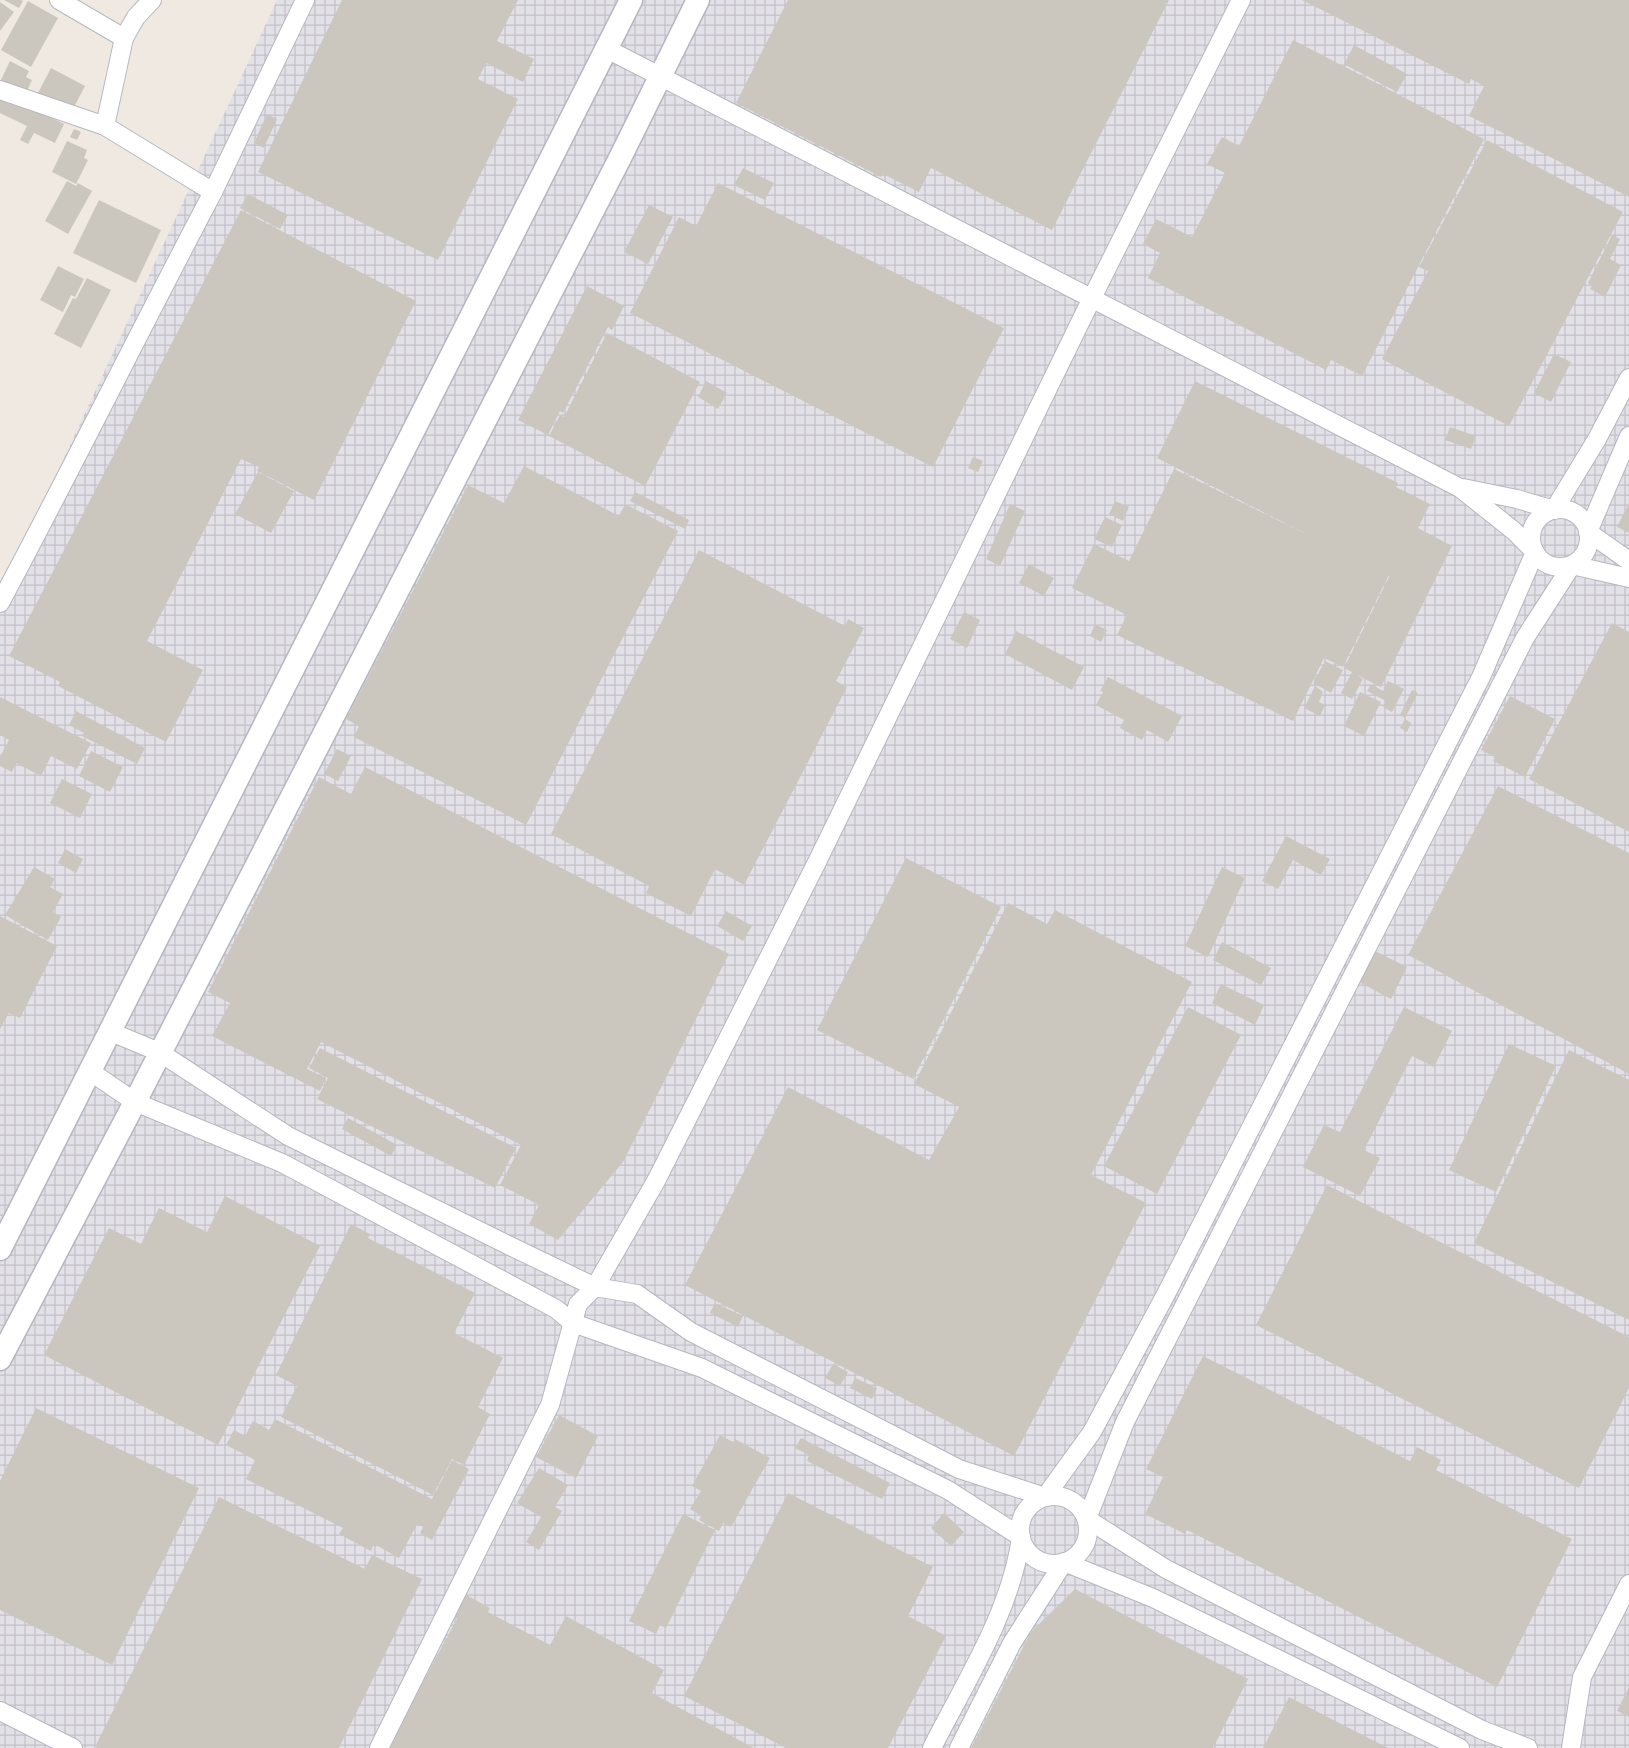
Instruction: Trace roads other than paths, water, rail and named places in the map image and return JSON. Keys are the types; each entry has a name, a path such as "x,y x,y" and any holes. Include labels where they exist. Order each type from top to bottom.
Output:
{"street":[{"path":"59,0 124,38"},
{"path":"129,0 136,16"},
{"path":"105,126 124,38 136,16 152,0"},
{"path":"0,602 213,192 305,0"},
{"path":"0,1249 631,0"},
{"path":"0,1359 135,1102 159,1052 620,158 698,0"},
{"path":"378,1748 550,1405 578,1304 595,1287 656,1181 808,880 1092,298 1241,0"},
{"path":"607,49 659,78 1460,488 1514,532 1548,564 1562,567 1572,565 1629,578"},
{"path":"0,90 105,126 213,192"},
{"path":"1554,510 1597,439 1629,378"},
{"path":"1588,532 1629,436"},
{"path":"1460,488 1516,499 1554,510"},
{"path":"1046,1497 1092,1432 1235,1158 1481,677 1535,552 1531,542 1535,524 1546,513 1554,510 1564,509 1576,514 1584,521 1588,532 1588,544 1585,553 1572,565 1525,638 1125,1422 1087,1519"},
{"path":"1588,532 1629,561"},
{"path":"1436,765 1456,776"},
{"path":"1349,936 1369,946"},
{"path":"111,1032 159,1052 288,1136 595,1287 637,1294 691,1332 959,1469 1046,1497"},
{"path":"91,1072 135,1102 282,1163 556,1308 573,1324 702,1368 948,1490 1021,1537"},
{"path":"1235,1158 1255,1169"},
{"path":"1057,1496 1071,1500 1081,1509 1087,1519 1089,1531 1086,1543 1079,1553 1064,1562 1058,1564 1043,1562 1025,1548 1020,1529 1027,1510 1036,1502 1046,1497 1057,1496"},
{"path":"1087,1519 1166,1569 1473,1725 1528,1748"},
{"path":"932,1748 994,1625 1018,1562 1021,1537"},
{"path":"959,1748 1012,1643 1064,1562"},
{"path":"1064,1562 1154,1598 1460,1748"},
{"path":"1571,1748 1582,1677 1629,1584"},
{"path":"0,1711 73,1748"}]}
